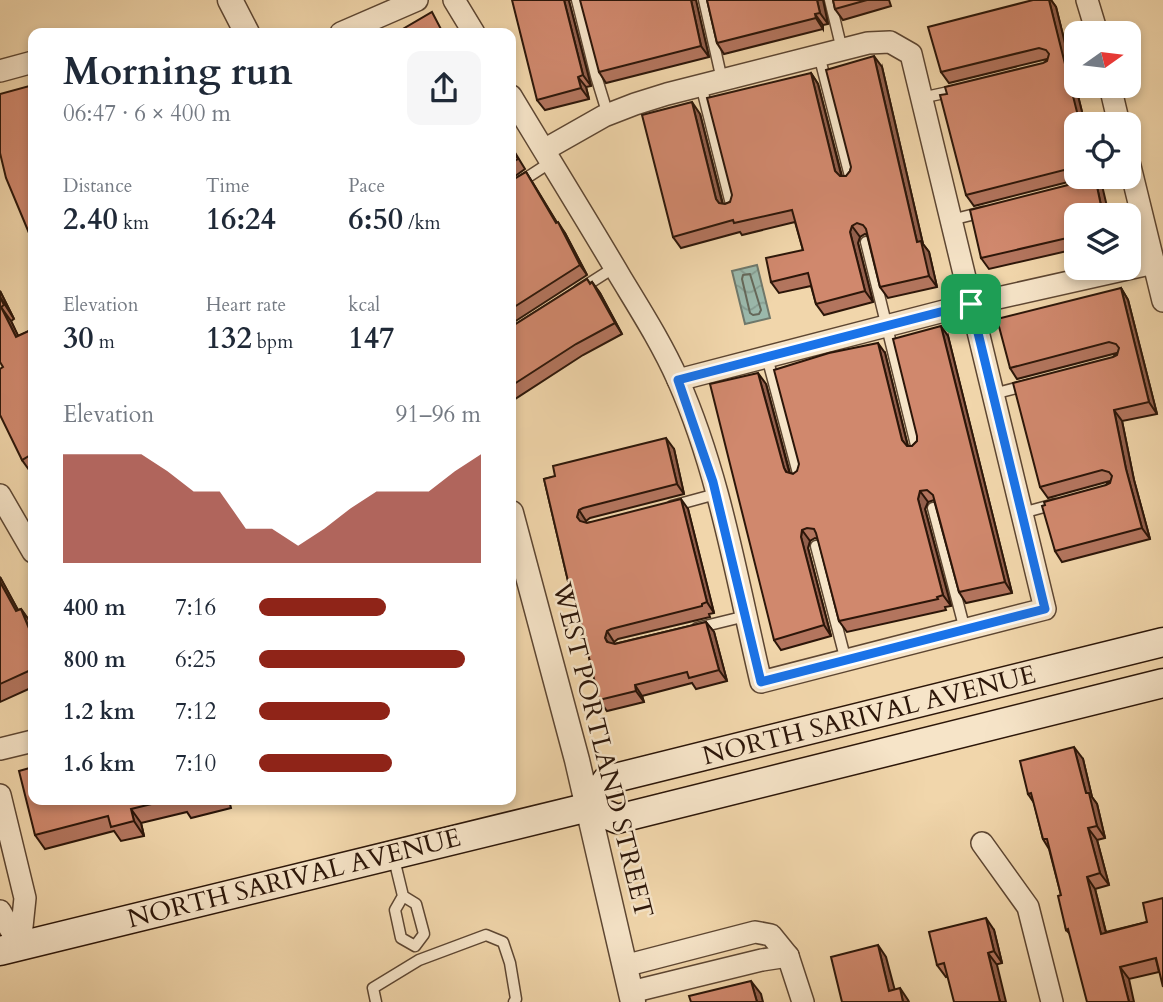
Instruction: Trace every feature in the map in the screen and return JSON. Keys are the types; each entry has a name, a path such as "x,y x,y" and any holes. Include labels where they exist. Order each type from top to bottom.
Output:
{"main road":[{"name":"NORTH SARIVAL AVENUE","path":"589,807 607,780 1163,642"},
{"path":"995,725 1082,687 1163,667"},
{"name":"NORTH SARIVAL AVENUE","path":"10,948 589,807 617,819 1163,683"}],"street":[{"path":"230,0 244,28"},
{"path":"353,28 417,0"},
{"path":"454,0 471,28"},
{"path":"1087,0 1093,21"},
{"path":"516,104 547,156 615,267 678,380 698,433 716,494 761,682 1045,609 911,54 890,42 867,43 656,97 608,115 547,156"},
{"path":"0,71 28,63"},
{"path":"1136,189 1163,301"},
{"path":"678,380 971,304 1154,262"},
{"path":"0,495 28,543"},
{"name":"WEST PORTLAND STREET","path":"516,532 589,807 632,997"},
{"path":"0,748 28,742"},
{"path":"0,795 25,898 10,948"},
{"path":"982,843 1028,907 1052,1002"},
{"path":"0,911 10,948"},
{"path":"624,966 755,932 771,935 788,956 803,1002"},
{"path":"632,997 762,960 788,956"}],"lane":[{"path":"577,0 608,115"},
{"path":"704,0 712,83 732,208"},
{"path":"830,0 842,50"},
{"path":"819,55 851,180"},
{"path":"921,98 974,86"},
{"path":"516,184 547,156"},
{"path":"951,220 994,210"},
{"path":"866,242 917,449"},
{"path":"566,298 615,267"},
{"path":"766,357 799,477"},
{"path":"993,394 1034,383"},
{"path":"657,510 716,494"},
{"path":"1022,513 1063,502"},
{"path":"933,508 965,630"},
{"path":"816,546 846,661"},
{"path":"686,631 746,616"},
{"path":"392,853 402,896 394,910 401,938 415,946 419,960"},
{"path":"402,896 416,904 424,934 415,946"},
{"path":"376,1002 373,988 419,960 485,935 503,942 510,963 516,999 514,1002"}],"water":[{"path":"757,265 770,318 745,324 732,271"}],"building":[{"path":"512,0 564,0 583,75 578,77 581,88 537,100"},
{"path":"580,0 691,0 701,46 599,72"},
{"path":"707,0 817,0 820,13 815,14 816,18 717,43"},
{"path":"833,0 867,0 835,9"},
{"path":"1033,0 1049,0 1064,60 1064,98 1074,98 1077,112 1064,112 1064,170 966,195 940,95 947,94 945,87 1043,63 1047,61 1049,54 1039,48 941,72 928,27"},
{"path":"432,12 440,28 405,28"},
{"path":"874,56 917,242 921,241 929,276 880,287 866,229 857,223 852,226 850,232 865,291 816,304 808,273 771,282 766,258 803,250 792,210 734,223 733,220 673,237 642,115 692,102 716,199 725,204 730,202 732,195 707,98 811,73 835,171 840,176 846,176 851,167 826,70"},
{"path":"28,86 28,231 6,178 0,153 0,94"},
{"path":"526,172 556,223 558,222 580,265 516,306 516,178"},
{"path":"1064,186 1064,189 1098,189 1100,203 1064,203 1064,239 981,258 970,210"},
{"path":"587,279 590,284 592,282 615,323 576,344 516,383 516,324"},
{"path":"1121,288 1149,402 1114,410 1142,528 1055,551 1042,506 1045,505 1044,502 1106,485 1110,483 1112,476 1102,470 1040,487 1013,383 1113,357 1117,355 1119,348 1109,342 1010,368 997,319"},
{"path":"0,297 4,305 1,307 16,337 28,331 28,457 22,460 0,415 0,369 3,367 0,362"},
{"path":"941,326 1005,582 959,592 933,495 927,490 920,491 918,499 943,595 937,597 938,599 839,621 816,533 814,529 807,528 802,530 801,537 824,625 774,640 710,384 758,373 784,468 786,472 793,474 799,464 774,370 829,353 878,343 902,440 907,446 912,446 917,441 917,436 893,339"},
{"path":"666,438 677,484 583,508 579,510 577,517 587,523 681,499 707,602 702,606 611,629 607,631 605,638 607,642 615,644 706,622 719,670 689,678 687,672 635,685 636,691 599,700 544,479 555,476 553,466"},
{"path":"0,582 16,611 21,609 28,626 28,671 0,684"},
{"path":"1074,747 1097,826 1088,828 1100,873 1087,877 1101,934 1147,922 1143,903 1163,898 1163,987 1156,958 1120,967 1129,1002 1087,1002 1068,929 1066,930 1058,896 1061,895 1047,839 1043,839 1020,761"},
{"path":"28,768 28,805 147,805 131,809 134,821 111,827 108,816 35,835 19,771"},
{"path":"986,918 994,951 988,953 1000,1002 954,1002 944,963 937,965 929,932"},
{"path":"878,945 889,991 900,988 903,1002 842,1002 831,957"},
{"path":"751,981 757,1002 691,1002 689,996"}],"route":[{"path":"971,304 1045,609 761,682 713,482 678,380 971,304"}]}
